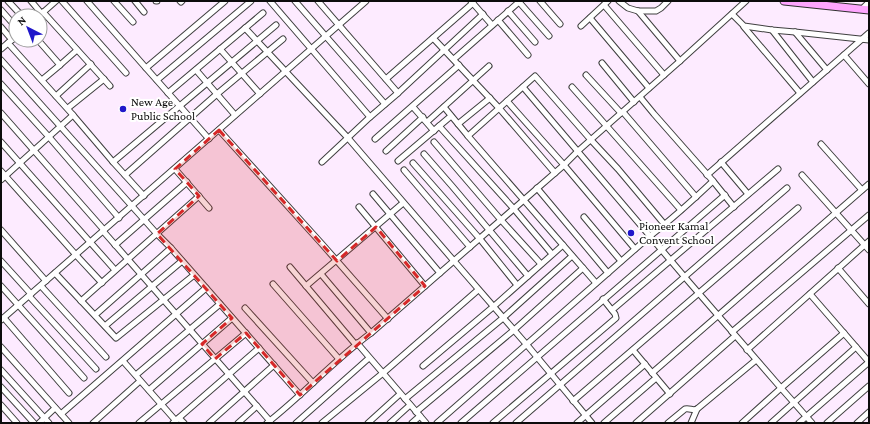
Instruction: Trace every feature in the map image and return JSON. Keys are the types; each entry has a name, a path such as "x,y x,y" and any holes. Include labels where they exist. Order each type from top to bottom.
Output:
{"street":[{"path":"62,1 126,73"},
{"path":"87,1 209,139"},
{"path":"114,1 133,22"},
{"path":"134,1 144,12"},
{"path":"146,68 225,1"},
{"path":"157,80 251,1"},
{"path":"270,1 370,117"},
{"path":"295,1 385,104"},
{"path":"318,1 398,93"},
{"path":"69,393 2,319 366,1"},
{"path":"540,1 560,24"},
{"path":"619,1 628,8 638,11 656,11 668,1"},
{"path":"1,113 257,406 269,422 356,344 388,319 555,173 746,1"},
{"path":"784,1 865,9 869,2"},
{"path":"386,80 472,2 492,25"},
{"path":"454,60 519,2 549,36"},
{"path":"581,26 606,3 664,75"},
{"path":"1,10 8,18"},
{"path":"508,11 535,42"},
{"path":"638,11 680,61"},
{"path":"168,93 263,13"},
{"path":"322,162 483,14"},
{"path":"732,14 744,26 800,93"},
{"path":"590,18 649,88"},
{"path":"498,20 528,55"},
{"path":"48,21 110,86"},
{"path":"113,162 276,25"},
{"path":"744,26 869,40"},
{"path":"1,28 8,36"},
{"path":"245,28 348,138 527,345 592,423"},
{"path":"772,30 813,82"},
{"path":"795,32 827,70"},
{"path":"707,175 869,33"},
{"path":"433,38 490,98 555,173"},
{"path":"125,175 217,94 283,39"},
{"path":"18,48 42,80 144,196"},
{"path":"45,48 60,65"},
{"path":"220,49 260,94"},
{"path":"42,80 77,50"},
{"path":"844,55 869,84"},
{"path":"1,60 171,248 300,395"},
{"path":"602,63 634,102"},
{"path":"56,96 90,64"},
{"path":"375,139 459,65"},
{"path":"427,122 489,66"},
{"path":"196,70 236,115"},
{"path":"586,75 622,113 696,197"},
{"path":"468,136 535,76 665,225"},
{"path":"68,108 104,79"},
{"path":"1,84 119,218"},
{"path":"523,87 662,249 684,277 812,423"},
{"path":"572,87 681,210"},
{"path":"640,97 734,207"},
{"path":"458,124 490,98"},
{"path":"507,101 564,165 635,249"},
{"path":"413,107 434,130"},
{"path":"444,107 596,283"},
{"path":"1,180 73,115"},
{"path":"398,161 452,116"},
{"path":"386,151 423,117"},
{"path":"439,126 514,209 552,254"},
{"path":"219,130 337,260 388,319"},
{"path":"1,142 115,270"},
{"path":"434,142 541,264"},
{"path":"821,144 862,190"},
{"path":"424,154 528,276"},
{"path":"721,162 748,194"},
{"path":"413,163 480,239 517,285"},
{"path":"175,169 209,208"},
{"path":"612,310 778,169"},
{"path":"404,170 470,247"},
{"path":"1,171 102,283"},
{"path":"802,175 835,214 869,250"},
{"path":"437,423 635,249 665,225 713,181"},
{"path":"115,245 187,182"},
{"path":"652,373 868,186"},
{"path":"537,188 608,273"},
{"path":"516,423 787,188"},
{"path":"373,194 440,273"},
{"path":"461,423 724,195"},
{"path":"81,301 199,196"},
{"path":"306,286 403,203"},
{"path":"359,207 425,286"},
{"path":"573,401 798,208"},
{"path":"636,423 869,215"},
{"path":"584,218 621,262"},
{"path":"1,230 46,281"},
{"path":"747,350 869,241"},
{"path":"423,366 563,245"},
{"path":"95,315 171,248"},
{"path":"405,399 503,318 572,256"},
{"path":"1,260 96,369"},
{"path":"105,326 182,261"},
{"path":"290,266 426,423"},
{"path":"412,423 418,414 583,268"},
{"path":"838,268 869,304"},
{"path":"55,273 116,338 194,274"},
{"path":"321,274 371,333"},
{"path":"273,284 339,359"},
{"path":"1,286 84,378"},
{"path":"41,286 106,357"},
{"path":"61,414 206,288"},
{"path":"322,423 383,373 478,290"},
{"path":"799,423 869,362 810,294"},
{"path":"493,423 616,318 612,310 603,299"},
{"path":"136,375 220,304"},
{"path":"246,308 313,383"},
{"path":"149,390 232,318"},
{"path":"139,423 246,333"},
{"path":"742,423 844,333"},
{"path":"1,347 69,423"},
{"path":"771,423 856,347"},
{"path":"176,420 259,348"},
{"path":"633,350 670,394"},
{"path":"296,423 370,358"},
{"path":"690,423 697,409 756,360"},
{"path":"123,361 176,420 184,423"},
{"path":"577,423 645,364"},
{"path":"209,423 274,365"},
{"path":"1,370 49,423"},
{"path":"604,423 656,378"},
{"path":"93,423 140,380"},
{"path":"827,423 869,386"},
{"path":"1,387 34,423"},
{"path":"368,423 400,394"},
{"path":"1,405 17,423"},
{"path":"390,423 410,405"},
{"path":"238,423 257,406"},
{"path":"39,423 55,408"},
{"path":"668,423 685,409 694,411 697,409"},
{"path":"857,423 869,412"}],"highlighted area":[{"path":"219,130 337,261 376,227 425,286 300,395 246,333 215,359 202,344 232,318 157,234 199,196 175,169"}],"place":[{"name":"New Age Public School","path":"123,109"},
{"name":"Pioneer Kamal Convent School","path":"631,233"}]}
